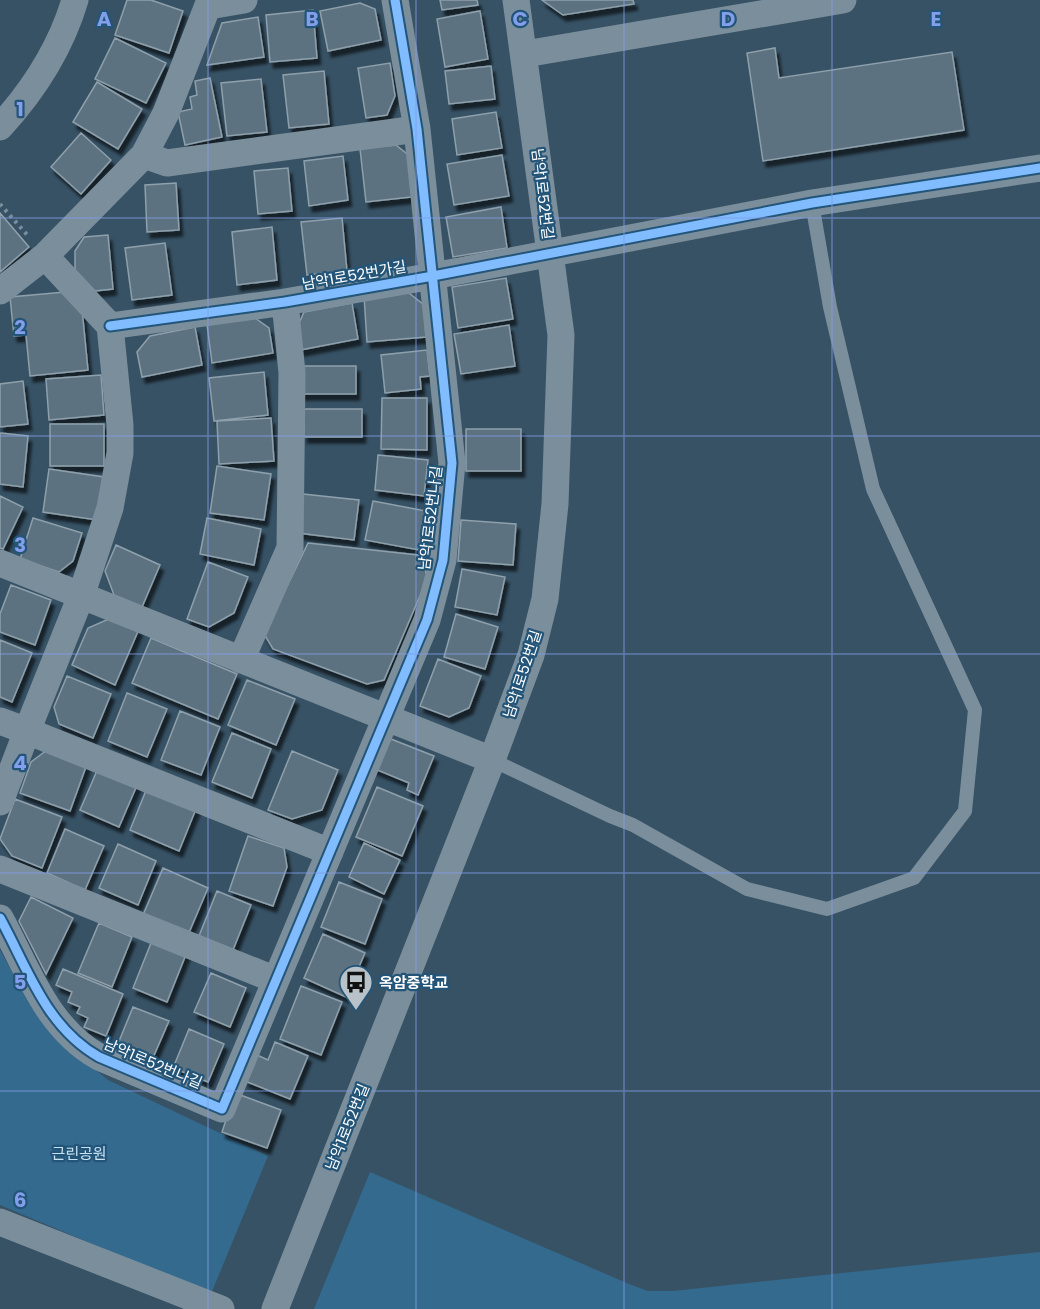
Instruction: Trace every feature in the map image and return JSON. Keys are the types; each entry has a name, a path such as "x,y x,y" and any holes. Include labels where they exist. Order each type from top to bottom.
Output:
{"street":[{"path":"0,127 17,109 38,78 75,0"},
{"path":"0,291 45,256 144,155 166,114 210,3 244,0"},
{"path":"395,0 417,129 433,276"},
{"name":"남악1로52번길","path":"275,1309 492,760 531,655 545,599 555,504 561,335 516,0"},
{"path":"525,54 843,0"},
{"path":"144,155 167,163 417,129"},
{"name":"남악1로52번가길","path":"110,326 285,302 812,203 1040,168"},
{"path":"0,802 81,596 110,508 120,453 120,424 110,326 45,256"},
{"name":"남악1로52번나길","path":"0,918 33,985 58,1022 83,1048 99,1057 222,1109 427,620 443,560 452,463 433,276"},
{"path":"241,660 290,548 292,373 285,302"},
{"path":"0,563 492,760"},
{"path":"0,721 330,852"},
{"path":"0,869 276,980"},
{"path":"0,1222 221,1309"}],"lane":[{"path":"492,760 633,825 747,889 827,909 914,878 965,811 975,710 873,489 830,307 812,203"}],"path":[{"path":"0,204 45,256"}],"green space":[{"name":"근린공원","path":"0,950 29,1003 91,1066 108,1080 268,1156 211,1294 0,1205"},
{"path":"370,1172 648,1291 673,1291 1040,1252 1040,1309 314,1309"}],"building":[{"path":"127,0 151,0 183,11 169,53 115,35"},
{"path":"440,0 477,0 478,5 442,10"},
{"path":"542,0 633,0 634,4 563,15"},
{"path":"360,3 375,9 381,40 328,51 320,11"},
{"path":"313,10 317,58 270,62 266,15"},
{"path":"480,11 488,59 445,67 437,19"},
{"path":"258,17 264,57 207,65 222,23"},
{"path":"115,38 166,63 146,103 95,79"},
{"path":"775,48 779,78 952,52 964,130 763,161 747,53"},
{"path":"390,63 395,96 387,115 366,118 358,68"},
{"path":"491,66 495,99 449,104 445,71"},
{"path":"324,71 329,124 289,128 283,75"},
{"path":"210,78 222,137 185,145 178,112 192,109 190,97 197,95 195,81"},
{"path":"261,79 267,132 227,136 221,83"},
{"path":"97,82 142,109 118,149 73,122"},
{"path":"496,112 502,148 457,155 452,119"},
{"path":"81,133 111,160 81,194 51,167"},
{"path":"396,145 417,162 420,196 366,202 360,149"},
{"path":"502,155 509,196 454,205 447,164"},
{"path":"343,156 348,200 309,206 304,161"},
{"path":"288,168 292,211 258,214 254,171"},
{"path":"176,183 179,230 147,232 145,185"},
{"path":"501,207 507,248 453,257 446,217"},
{"path":"0,213 29,247 0,272"},
{"path":"342,218 347,271 307,275 301,222"},
{"path":"272,227 277,280 237,285 232,232"},
{"path":"108,235 113,289 95,291 75,270 75,251 84,237"},
{"path":"165,243 172,295 132,300 125,248"},
{"path":"506,278 513,319 458,328 452,287"},
{"path":"65,292 82,309 88,370 30,376 26,335 14,336 10,297"},
{"path":"409,293 424,305 426,337 367,342 364,296"},
{"path":"352,303 358,339 300,350 296,330 304,312"},
{"path":"255,318 269,328 273,353 212,363 207,325"},
{"path":"509,325 515,366 461,374 454,334"},
{"path":"195,327 202,365 142,377 137,352 150,336"},
{"path":"427,350 430,376 420,377 421,389 385,393 381,355"},
{"path":"298,366 356,366 356,394 298,394"},
{"path":"264,372 268,415 214,421 209,378"},
{"path":"101,375 104,415 49,420 46,379"},
{"path":"23,381 28,424 0,427 0,384"},
{"path":"382,398 427,398 427,450 381,449"},
{"path":"304,409 362,409 362,437 304,437"},
{"path":"271,418 274,461 219,464 217,421"},
{"path":"50,424 104,424 104,466 50,466"},
{"path":"466,429 521,429 521,471 466,471"},
{"path":"0,433 28,436 23,487 0,484"},
{"path":"378,455 428,460 424,496 375,490"},
{"path":"217,466 271,474 264,520 210,513"},
{"path":"49,469 104,477 97,520 43,512"},
{"path":"303,494 359,500 354,540 298,533"},
{"path":"0,496 23,507 3,549 0,548"},
{"path":"373,501 426,511 419,550 365,540"},
{"path":"33,518 82,533 73,561 59,572 20,559"},
{"path":"207,518 261,529 254,565 200,554"},
{"path":"461,520 516,524 513,565 458,561"},
{"path":"308,543 418,555 428,577 384,680 367,684 273,649 264,634"},
{"path":"116,545 160,565 142,607 114,595 105,571"},
{"path":"208,562 248,577 234,613 209,627 187,619"},
{"path":"462,569 505,577 497,615 455,607"},
{"path":"11,585 51,600 35,645 0,632 0,614"},
{"path":"456,614 498,627 485,669 444,657"},
{"path":"111,618 139,629 115,685 72,665 88,628"},
{"path":"151,638 237,674 218,719 132,683"},
{"path":"0,640 32,653 12,702 0,697"},
{"path":"438,659 481,676 469,708 449,717 420,706"},
{"path":"67,676 111,694 93,738 59,724 54,707"},
{"path":"247,680 295,699 276,745 228,725"},
{"path":"127,693 167,709 147,757 108,741"},
{"path":"180,711 220,727 201,775 161,760"},
{"path":"232,733 271,749 252,798 212,782"},
{"path":"391,739 434,756 418,795 407,790 409,783 370,767"},
{"path":"47,750 87,764 70,811 20,793 31,762"},
{"path":"292,751 338,770 322,810 292,819 268,810"},
{"path":"99,766 138,783 119,827 80,810"},
{"path":"149,783 198,804 179,851 130,830"},
{"path":"377,787 423,806 402,856 356,837"},
{"path":"15,799 62,817 42,868 12,856 0,839"},
{"path":"65,829 104,846 85,890 47,873"},
{"path":"248,836 284,848 287,867 273,906 229,891"},
{"path":"364,843 400,860 384,894 349,877"},
{"path":"118,844 156,861 138,905 99,888"},
{"path":"163,868 208,888 188,935 143,915"},
{"path":"339,882 382,899 365,944 321,927"},
{"path":"217,891 251,905 231,955 197,941"},
{"path":"31,897 73,918 46,974 19,921"},
{"path":"99,923 132,937 112,987 78,973"},
{"path":"323,934 365,953 346,997 304,978"},
{"path":"153,938 187,952 167,1002 133,988"},
{"path":"63,969 123,994 106,1036 84,1027 88,1018 77,1013 80,1007 68,1002 72,992 56,985"},
{"path":"211,973 246,988 230,1027 194,1012"},
{"path":"301,986 342,1002 321,1055 280,1039"},
{"path":"133,1007 169,1021 152,1060 117,1046"},
{"path":"189,1029 224,1044 208,1082 173,1068"},
{"path":"275,1042 308,1056 290,1099 245,1081 255,1054 268,1060"},
{"path":"235,1093 281,1110 267,1148 222,1132"}],"cycle path":[{"path":"0,918 40,995 65,1030 81,1045 99,1057 222,1109 427,620 443,560 452,463 417,129 395,0"},
{"path":"110,326 285,302 812,203 1040,168"}],"place":[{"name":"옥암중학교","path":"356,1011"}]}
